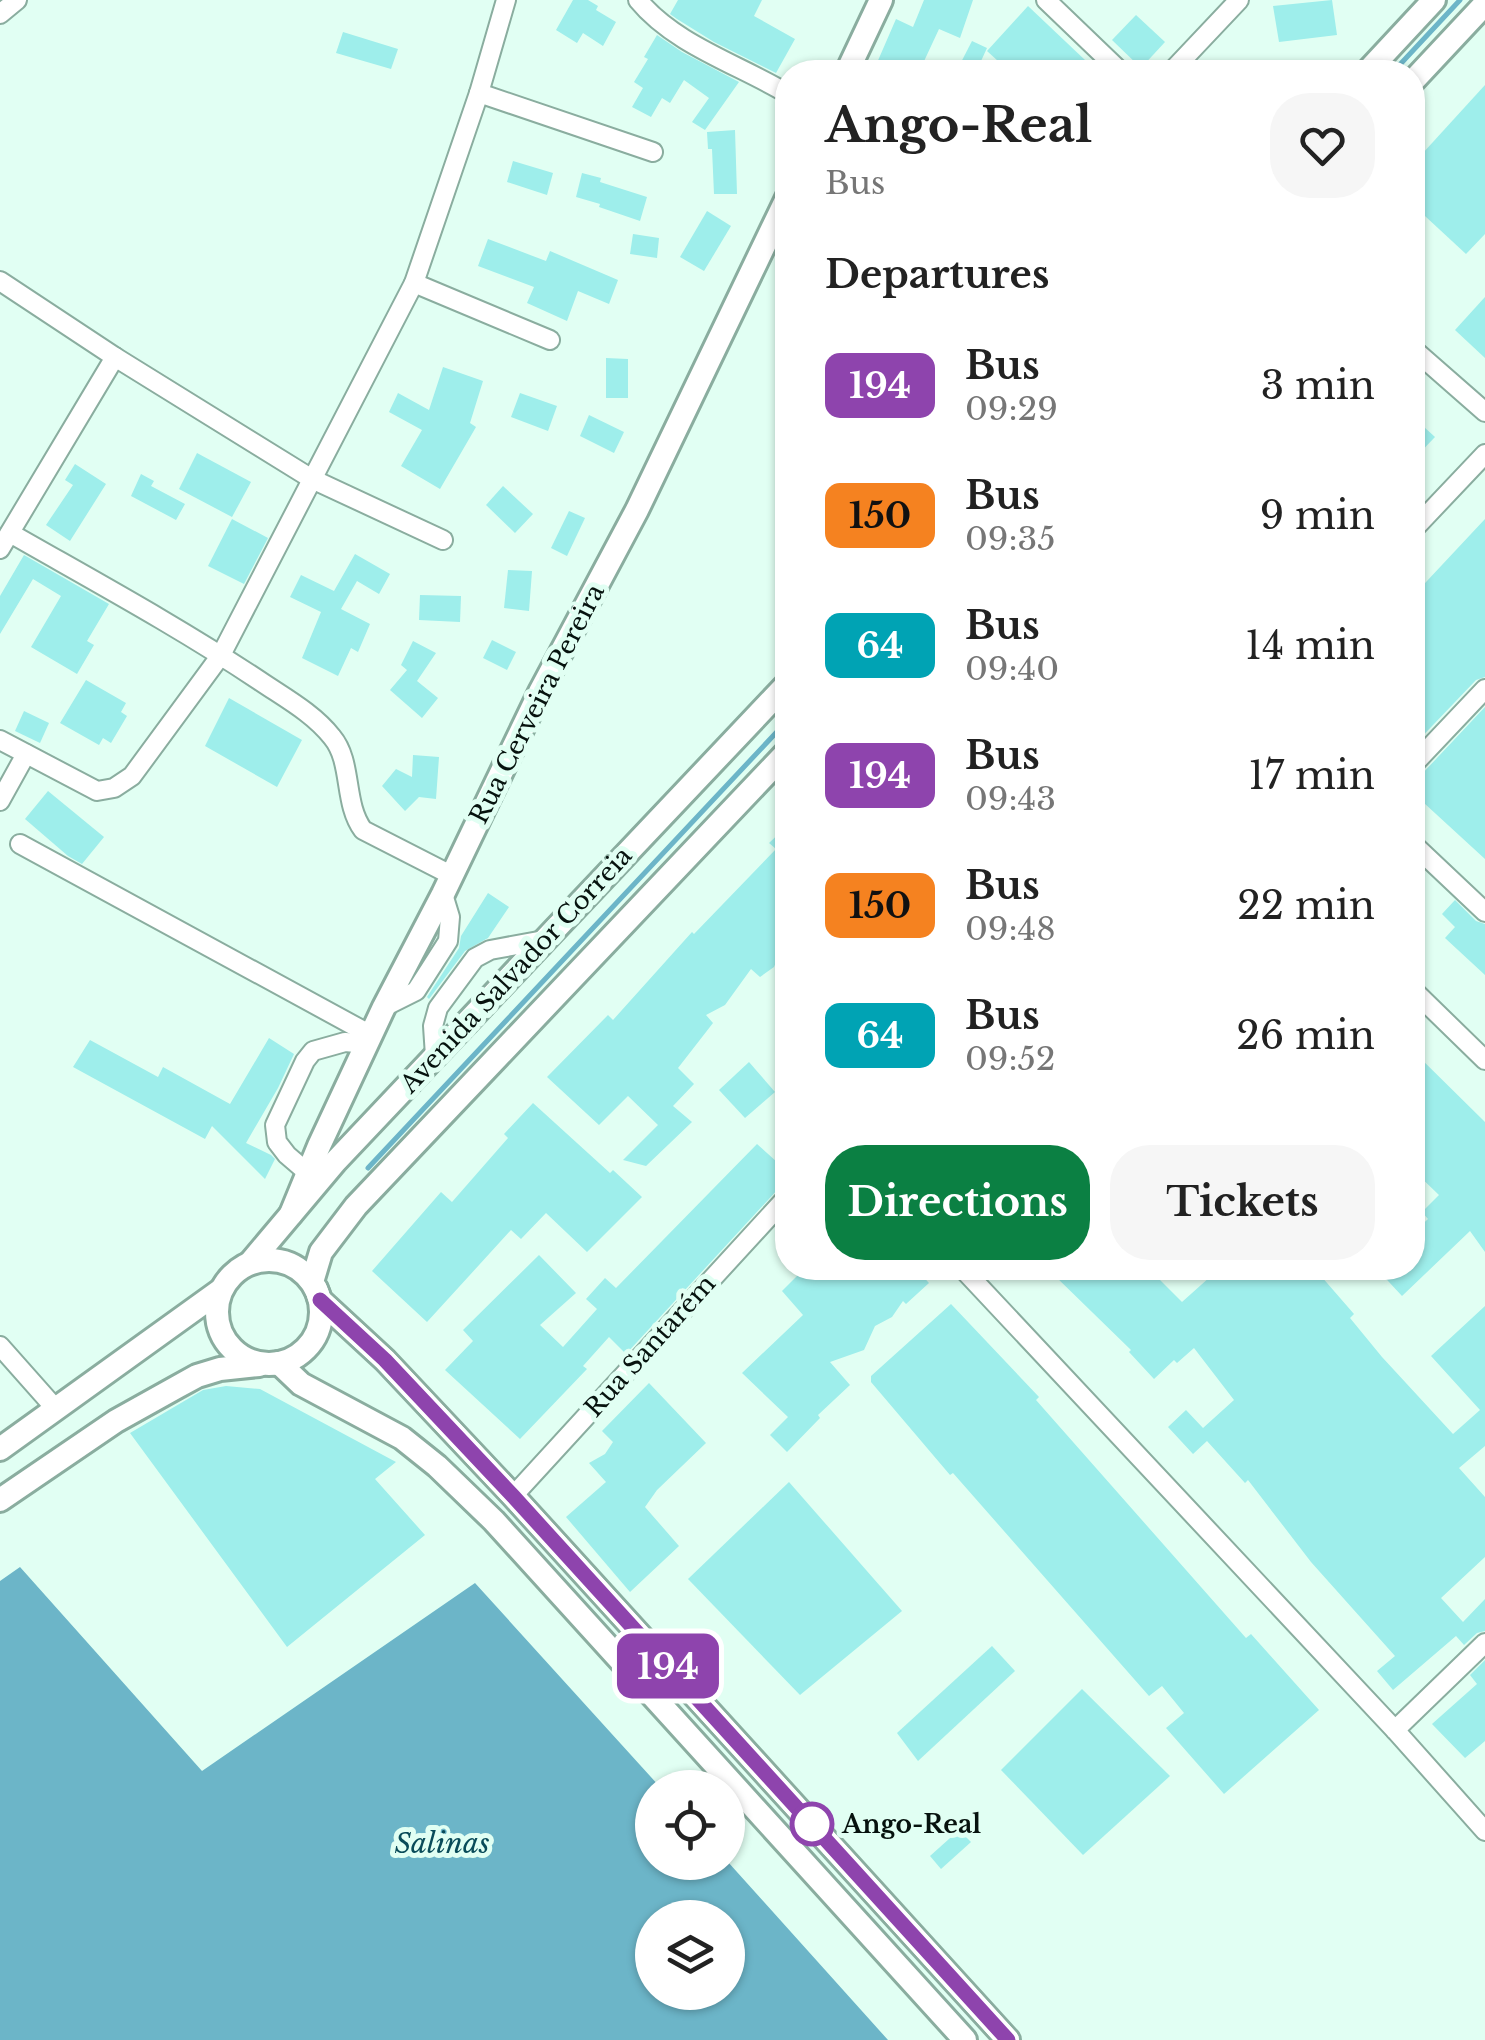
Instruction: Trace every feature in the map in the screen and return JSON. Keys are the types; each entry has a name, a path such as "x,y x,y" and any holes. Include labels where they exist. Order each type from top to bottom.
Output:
{"main road":[{"path":"853,60 881,0"},
{"path":"1379,60 1434,0"},
{"path":"1425,68 1485,4"},
{"name":"Rua Cerveira Pereira","path":"291,1214 384,1007 540,692 637,510 775,223"},
{"name":"Avenida Salvador Correia","path":"250,1263 336,1162 775,697"},
{"name":"Avenida Salvador Correia","path":"316,1291 320,1252 356,1206 775,765"},
{"path":"965,2040 494,1521 436,1466 402,1438 301,1384 272,1364 245,1358 229,1346 217,1319 218,1299 233,1274 250,1263 270,1259 298,1268 513,1496 1008,2040"},
{"path":"0,1449 222,1290"},
{"path":"0,1500 116,1421 187,1381 220,1369 272,1364 299,1356 313,1340 321,1321 316,1291"}],"street":[{"path":"0,14 17,0"},
{"path":"0,740 97,791 114,788 132,776 221,655 414,283 479,93 506,0"},
{"path":"638,0 672,30 775,87"},
{"path":"1046,0 1108,60"},
{"path":"1182,60 1239,0"},
{"path":"479,93 652,152"},
{"path":"0,281 312,479 443,540"},
{"path":"414,283 550,340"},
{"path":"115,357 5,541 221,655 317,720 336,741 356,820 363,830 447,885"},
{"path":"1425,359 1485,412"},
{"path":"1425,517 1485,454"},
{"path":"1425,752 1485,690"},
{"path":"0,801 26,754"},
{"path":"20,844 369,1040"},
{"path":"1425,856 1485,912"},
{"path":"435,1056 433,1026 438,1008 475,958 490,950 544,940"},
{"path":"1425,1001 1485,1060"},
{"path":"308,1172 277,1142 275,1125 305,1060 313,1051 369,1040"},
{"name":"Rua Santarém","path":"513,1496 775,1210"},
{"path":"973,1280 1485,1831"},
{"path":"0,1346 55,1408"},
{"path":"1395,1730 1485,1643"}],"water":[{"name":"Salinas","path":"20,1567 202,1771 475,1583 645,1770 635,1770 635,1880 744,1880 888,2040 0,2040 0,1581"}],"building":[{"path":"573,0 588,0 616,22 603,46 583,33 577,43 556,30"},
{"path":"678,0 762,0 754,16 795,39 783,60 775,60 775,72 714,42 670,14"},
{"path":"924,0 973,0 960,38 939,29 925,60 878,60 896,19 913,27"},
{"path":"1332,0 1337,35 1279,42 1273,6"},
{"path":"1028,6 1084,60 997,60 987,51"},
{"path":"1136,15 1165,42 1148,60 1133,60 1112,40"},
{"path":"343,32 398,49 391,69 336,53"},
{"path":"657,35 739,82 705,130 692,122 709,98 684,80 670,103 662,98 651,117 632,107 643,88 634,82"},
{"path":"972,41 987,48 982,60 962,60"},
{"path":"1485,85 1485,234 1466,254 1425,216 1425,151"},
{"path":"735,130 737,194 714,194 712,149 708,149 707,132"},
{"path":"513,161 553,173 547,195 507,182"},
{"path":"582,173 647,197 640,221 576,197"},
{"path":"707,211 731,226 704,271 680,257"},
{"path":"633,234 659,238 657,258 630,254"},
{"path":"488,239 546,261 550,251 618,280 609,304 578,291 567,321 527,303 534,287 478,266"},
{"path":"1485,297 1485,358 1455,330"},
{"path":"606,358 628,359 628,398 606,398"},
{"path":"443,367 483,381 470,423 476,427 440,489 401,466 422,430 389,412 398,393 429,410"},
{"path":"520,393 557,406 548,431 511,417"},
{"path":"589,415 624,432 614,453 580,436"},
{"path":"1425,428 1435,437 1425,447"},
{"path":"197,453 251,482 232,517 179,489"},
{"path":"75,464 106,484 70,541 46,525 73,485 65,480"},
{"path":"141,474 154,481 151,486 185,504 176,520 131,496"},
{"path":"503,486 533,514 515,533 486,505"},
{"path":"569,511 585,518 567,556 551,548"},
{"path":"232,519 268,538 244,584 208,566"},
{"path":"1485,519 1485,677 1476,680 1425,733 1425,583"},
{"path":"355,554 390,574 379,594 357,581 341,609 370,624 358,652 351,648 338,676 302,658 321,612 290,597 301,575 334,591"},
{"path":"24,555 109,604 87,641 94,645 77,674 31,647 61,596 33,579 0,634 0,596"},
{"path":"508,570 532,571 529,611 504,608"},
{"path":"420,595 461,596 460,622 419,620"},
{"path":"492,640 516,652 507,670 483,658"},
{"path":"413,641 436,653 417,681 438,698 422,718 390,690 407,670 401,665"},
{"path":"86,680 126,703 121,712 127,716 111,743 103,738 99,745 60,723"},
{"path":"229,698 302,740 277,787 205,746"},
{"path":"1485,707 1485,859 1425,804 1425,771"},
{"path":"24,711 49,723 40,743 15,731"},
{"path":"413,755 439,757 436,799 419,797 405,811 382,786 396,769 412,777"},
{"path":"48,791 104,837 82,864 25,819"},
{"path":"775,850 775,965 760,977 751,969 725,1005 706,1015 713,1023 678,1068 694,1084 673,1106 692,1122 646,1166 623,1160 658,1125 628,1096 599,1125 547,1077 608,1015 613,1020"},
{"path":"488,893 509,907 488,938 465,951 429,999 427,997"},
{"path":"1455,900 1476,921 1485,924 1485,975 1445,938 1455,927 1442,914"},
{"path":"269,1038 294,1054 246,1143 275,1159 265,1179 212,1126 205,1139 73,1067 90,1040 158,1077 163,1067 230,1104"},
{"path":"749,1062 775,1092 745,1118 719,1090"},
{"path":"1425,1063 1485,1122 1485,1252 1470,1231 1425,1274 1425,1209 1439,1195 1425,1182"},
{"path":"533,1103 642,1197 587,1252 546,1213 521,1239 511,1230 427,1322 372,1271 441,1192 452,1202"},
{"path":"757,1144 775,1160 775,1192 626,1354 609,1337 583,1366 587,1369 520,1439 445,1370 473,1341 463,1330 539,1255 576,1293 540,1325 563,1347 597,1309 586,1299 605,1278 616,1288"},
{"path":"793,1280 929,1283 906,1304 903,1301 892,1317 875,1326 864,1350 830,1362 850,1385 787,1452 770,1435 788,1417 742,1373 803,1315 782,1291"},
{"path":"1059,1280 1160,1280 1182,1302 1207,1280 1324,1280 1354,1314 1350,1318 1382,1357 1453,1434 1480,1410 1431,1356 1485,1306 1485,1446 1459,1468 1485,1497 1485,1557 1441,1598 1463,1622 1485,1599 1485,1631 1464,1645 1456,1636 1393,1690 1377,1671 1395,1656 1311,1562 1248,1480 1245,1483 1207,1441 1193,1454 1168,1427 1186,1410 1203,1428 1234,1400 1194,1348 1154,1379 1131,1350"},
{"path":"1387,1280 1419,1280 1402,1296"},
{"path":"951,1304 1039,1397 1036,1400 1246,1638 1251,1634 1319,1710 1224,1794 1166,1728 1184,1713 1162,1686 1149,1696 871,1382 871,1376"},
{"path":"649,1383 706,1443 657,1490 645,1507 679,1546 630,1592 566,1517 606,1482 589,1463 605,1454 613,1442 602,1431"},
{"path":"226,1386 260,1389 396,1462 375,1479 425,1535 287,1647 130,1433 203,1390"},
{"path":"789,1482 902,1611 800,1695 688,1579"},
{"path":"992,1646 1015,1671 918,1761 897,1733"},
{"path":"1485,1660 1485,1741 1465,1758 1432,1724 1477,1684 1470,1675"},
{"path":"1082,1689 1170,1776 1083,1855 1001,1770"},
{"path":"959,1830 971,1842 941,1869 930,1856"}],"waterway":[{"path":"1404,60 1460,0"},
{"path":"368,1168 775,734"}],"bus line":[{"name":"194","path":"320,1300 385,1360 513,1496 1008,2040"}],"place":[{"name":"Ango-Real","path":"812,1824"}]}
